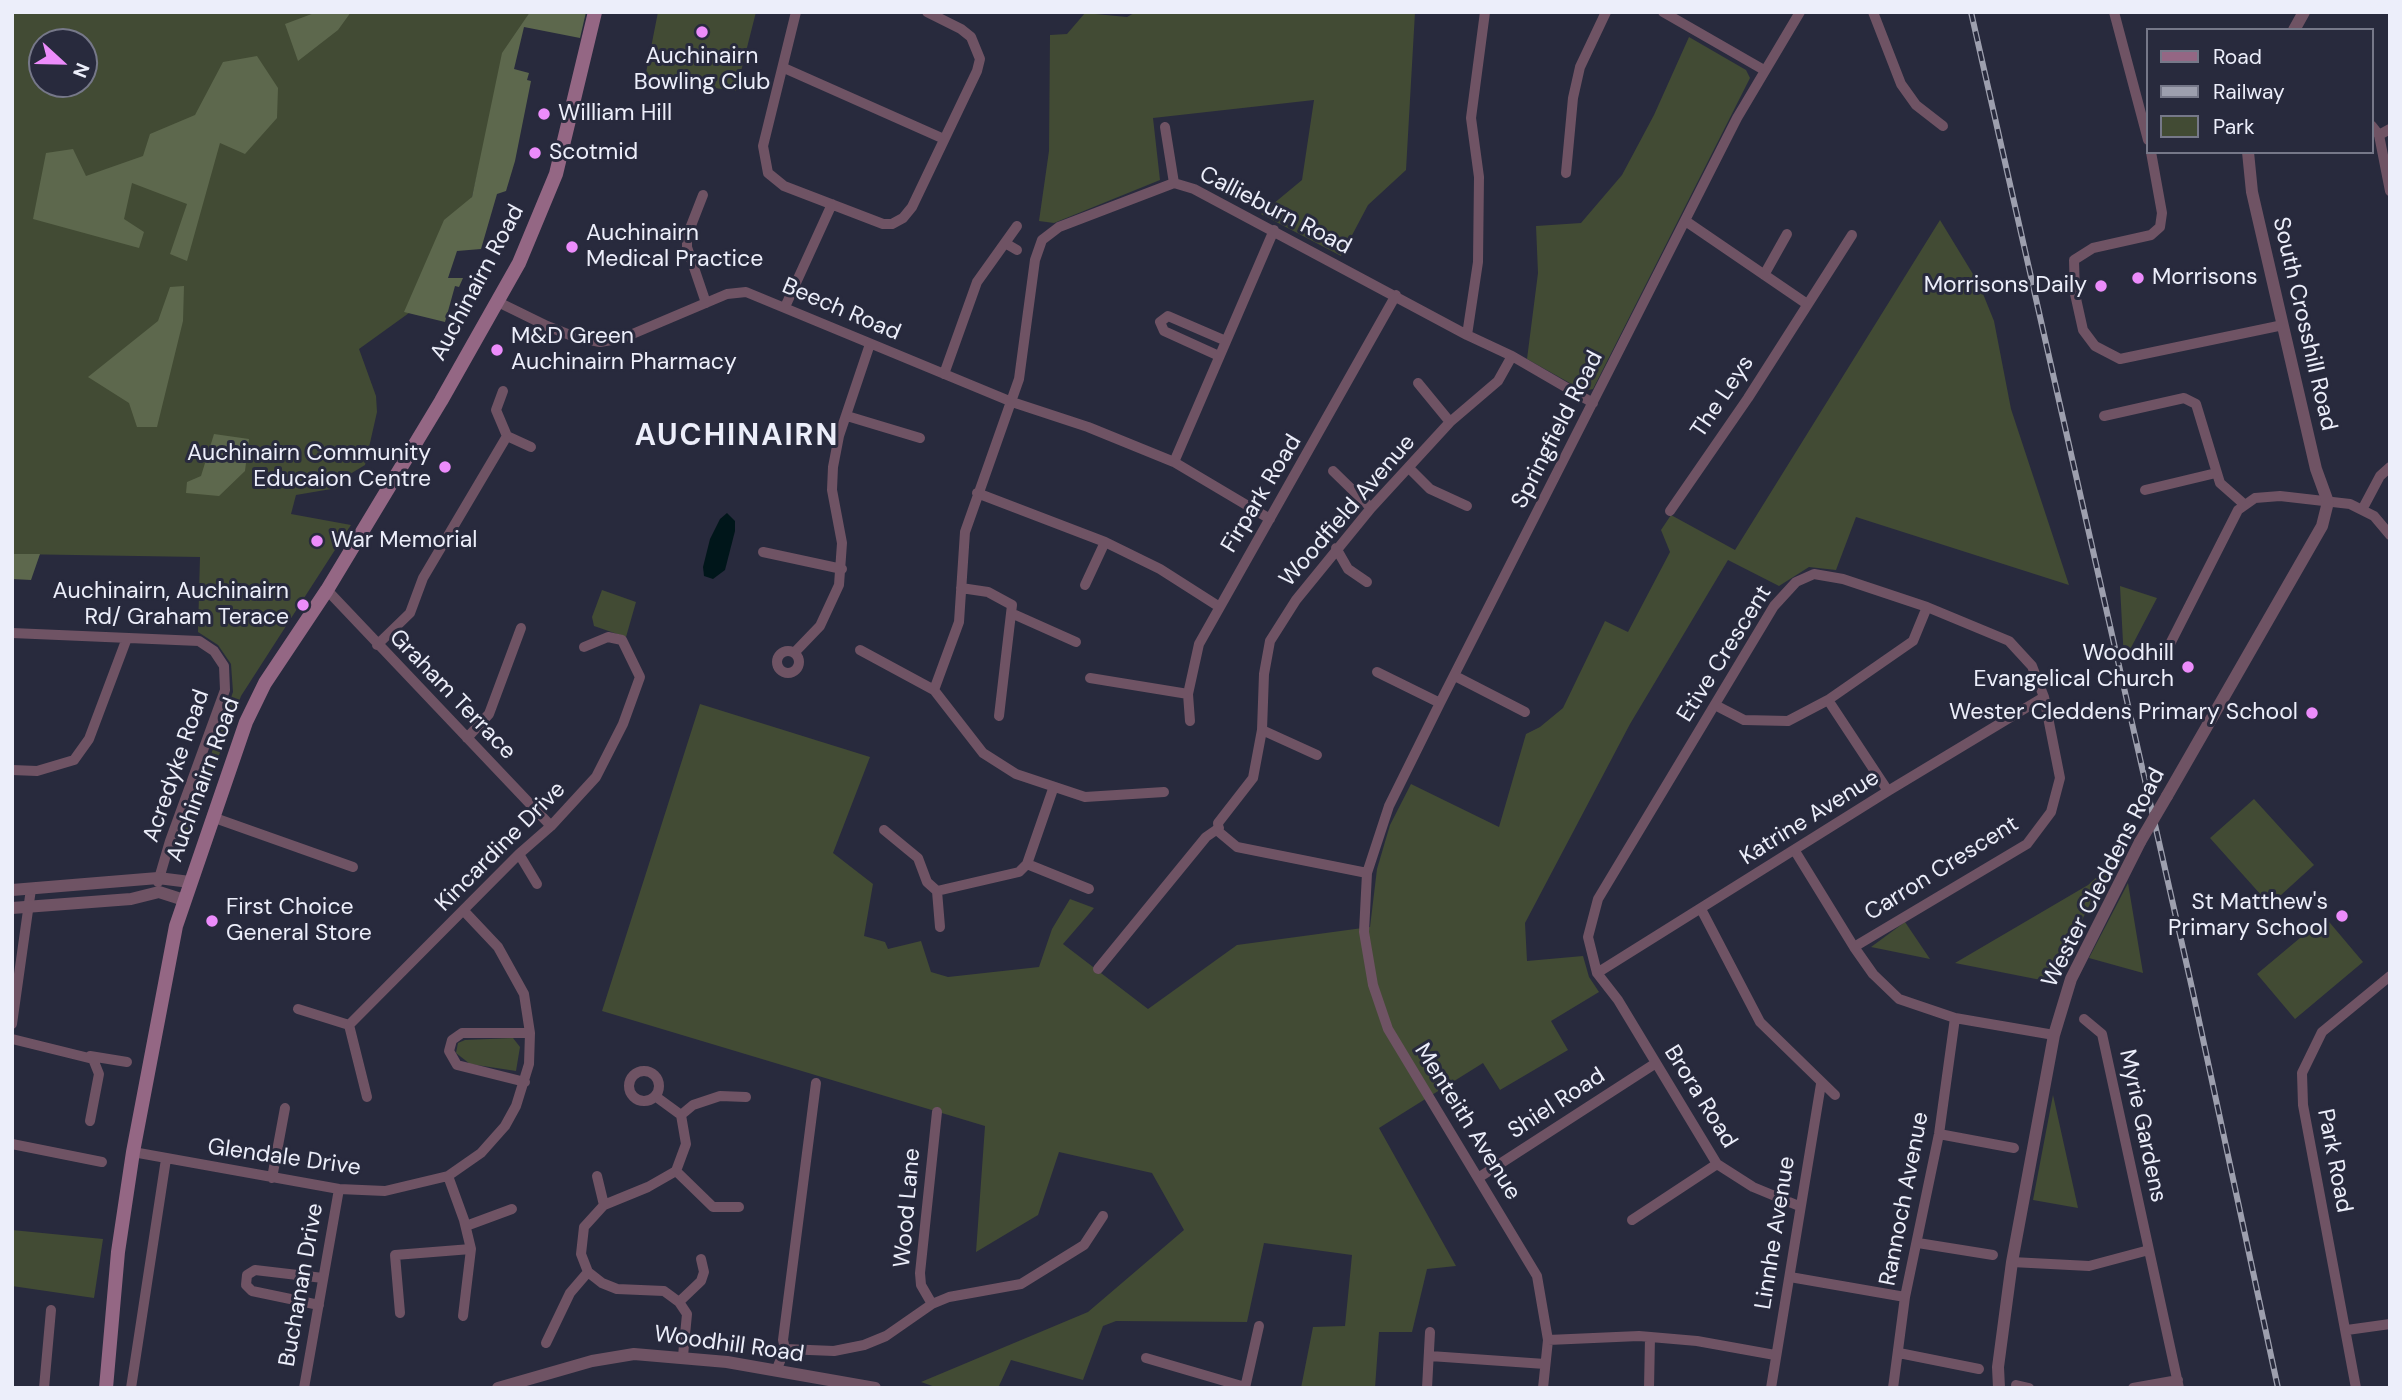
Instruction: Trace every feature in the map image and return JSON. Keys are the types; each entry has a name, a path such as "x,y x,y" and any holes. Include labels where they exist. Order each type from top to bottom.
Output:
{"main road":[{"name":"Auchinairn Road","path":"106,1388 118,1252 133,1152 176,926 212,817 246,722 265,683 327,590 498,302 540,218 556,174 595,12"}],"street":[{"path":"796,12 763,146 768,173 784,186 883,224 892,224 903,218 912,207 978,71 980,59 971,37 927,12"},
{"path":"1466,335 1478,262 1479,177 1471,118 1485,12"},
{"path":"1566,173 1573,98 1580,66 1606,12"},
{"path":"1663,12 1764,70"},
{"name":"Springfield Road","path":"1367,873 1389,806 1440,703 1764,70 1800,12"},
{"path":"1873,12 1901,84 1916,104 1943,126"},
{"path":"2114,12 2146,132"},
{"path":"2295,28 2304,12"},
{"path":"784,68 944,139"},
{"path":"1165,127 1174,183"},
{"path":"2390,129 2375,130 2390,191"},
{"path":"2151,154 2162,213 2160,227 2151,235 2093,248 2074,260 2075,294 2083,330 2095,346 2120,359 2283,325"},
{"name":"South Crosshill Road","path":"2248,154 2252,192 2316,469 2328,502"},
{"name":"Callieburn Road","path":"1012,402 1019,379 1035,260 1042,240 1059,227 1174,183 1194,189 1274,230 1466,335 1512,356 1594,403"},
{"path":"703,195 687,236 687,247 706,303"},
{"path":"785,307 832,204"},
{"path":"1687,222 1807,304"},
{"path":"944,374 977,282 1017,226"},
{"path":"1174,461 1274,230"},
{"path":"1764,275 1787,234"},
{"name":"The Leys","path":"1670,511 1852,235"},
{"path":"1005,243 1017,250"},
{"name":"Beech Road","path":"498,302 556,330 600,342 623,338 727,294 746,292 1012,402 1088,427 1174,461 1270,519"},
{"name":"Firpark Road","path":"1190,721 1188,694 1199,644 1218,606 1396,295"},
{"path":"1219,356 1164,331 1160,322 1168,316 1226,341"},
{"path":"794,653 820,626 831,606 842,569 842,543 832,490 835,457 870,344"},
{"name":"Woodfield Avenue","path":"1098,969 1206,837 1221,833 1224,813 1253,778 1262,730 1264,674 1270,641 1296,600 1336,548 1450,422 1498,381 1512,356"},
{"path":"1418,383 1450,422"},
{"path":"503,391 496,410 507,436 531,447"},
{"path":"2104,416 2184,398 2196,404 2220,483 2245,505"},
{"path":"934,690 959,622 965,532 1012,402"},
{"path":"847,416 920,438"},
{"path":"377,645 410,613 424,578 507,436"},
{"path":"2363,508 2380,476 2390,467"},
{"path":"1409,468 1430,489 1467,506"},
{"path":"1333,471 1371,508"},
{"path":"2145,490 2216,473"},
{"path":"977,493 1105,542 1160,569 1218,606"},
{"path":"2170,644 2238,510 2255,498 2280,496 2363,508 2390,535"},
{"name":"Wester Cleddens Road","path":"1999,1388 1998,1367 2012,1262 2054,1035 2071,979 2140,842 2322,526 2328,502"},
{"path":"1085,584 1105,542"},
{"path":"1336,548 1348,569 1367,582"},
{"path":"763,552 842,569"},
{"name":"Etive Crescent","path":"1597,973 1588,937 1598,899 1774,606 1796,582 1814,574 1843,579 1927,607 2009,641 2032,666 2044,697"},
{"path":"961,588 988,592 1012,605 999,716"},
{"name":"Graham Terrace","path":"327,590 551,826"},
{"path":"1715,705 1744,720 1788,721 1828,700 1913,641 1927,607"},
{"path":"1011,613 1076,642"},
{"path":"467,738 489,715 522,628"},
{"name":"Acredyke Road","path":"12,634 199,641 214,651 224,666 225,690 158,885"},
{"name":"Kincardine Drive","path":"349,1025 519,854 551,826 596,777 623,724 640,677 622,640 608,636 584,647"},
{"path":"12,770 37,771 74,760 89,739 127,638"},
{"path":"860,650 934,690 984,753 1016,774 1054,789 1085,797 1164,792"},
{"path":"1377,672 1440,703"},
{"path":"1455,676 1524,712"},
{"path":"1090,678 1188,694"},
{"name":"Katrine Avenue","path":"1597,973 2044,697"},
{"name":"Carron Crescent","path":"1854,947 2026,844 2051,812 2060,778 2044,697"},
{"path":"1828,700 1888,791"},
{"path":"1262,730 1317,755"},
{"path":"937,891 1019,872 1027,864 1054,789"},
{"path":"212,817 353,867"},
{"path":"884,830 918,858 927,883 937,891 940,927"},
{"path":"1221,833 1250,850 1367,873"},
{"path":"1795,851 1854,947 1873,974 1899,999 1955,1017 2054,1035"},
{"path":"519,854 537,884"},
{"path":"1027,864 1089,889"},
{"name":"Menteith Avenue","path":"1367,873 1363,932 1373,985 1388,1029 1537,1276 1548,1340 1543,1388"},
{"path":"12,890 158,885 190,881"},
{"path":"158,885 184,900"},
{"path":"12,908 131,899 158,885"},
{"path":"12,1024 31,889"},
{"path":"1701,909 1760,1022 1835,1095"},
{"name":"Glendale Drive","path":"133,1152 339,1189 385,1191 448,1176 481,1153 505,1126 525,1082 530,1033 524,994 498,947 464,911"},
{"name":"Brora Road","path":"1597,973 1618,1000 1717,1164 1754,1187 1799,1206"},
{"name":"Park Road","path":"2356,1388 2303,1105 2302,1073 2322,1032 2390,976"},
{"path":"298,1009 349,1025 367,1097"},
{"name":"Rannoch Avenue","path":"1893,1388 1905,1297 1940,1135 1955,1017"},
{"name":"Myrie Gardens","path":"2084,1019 2102,1034 2178,1384"},
{"path":"525,1082 457,1065 449,1051 452,1041 462,1033 530,1033"},
{"path":"12,1039 127,1062"},
{"path":"86,1055 93,1059 99,1074 90,1121"},
{"name":"Shiel Road","path":"1478,1178 1656,1063"},
{"path":"776,1371 785,1349 816,1083"},
{"name":"Linnhe Avenue","path":"1771,1388 1821,1084"},
{"path":"655,1096 681,1115 686,1144 676,1171 648,1187 604,1205 584,1227 581,1254 588,1272 617,1289 664,1291 680,1302 687,1314 683,1356"},
{"path":"681,1115 693,1105 720,1096 746,1097"},
{"path":"272,1178 285,1108"},
{"name":"Wood Lane","path":"932,1304 921,1285 920,1273 937,1112"},
{"path":"1940,1135 2014,1147"},
{"path":"12,1144 102,1162"},
{"path":"131,1388 166,1160"},
{"path":"1632,1220 1717,1164"},
{"path":"676,1171 713,1207 740,1207"},
{"path":"448,1176 466,1226 471,1250 463,1316"},
{"path":"597,1176 604,1205"},
{"name":"Buchanan Drive","path":"304,1388 339,1189"},
{"path":"466,1226 512,1209"},
{"path":"785,1349 834,1351 864,1345 886,1336 932,1304 950,1297 1021,1284 1084,1245 1103,1216"},
{"path":"1918,1243 1993,1255"},
{"path":"400,1312 395,1255 471,1250"},
{"path":"2012,1262 2089,1266 2150,1250"},
{"path":"680,1302 701,1281 704,1272 701,1259"},
{"path":"319,1305 252,1291 246,1284 247,1276 255,1270 323,1278"},
{"path":"545,1343 570,1293 588,1272"},
{"path":"1790,1277 1905,1297"},
{"path":"44,1388 51,1310"},
{"path":"2347,1330 2390,1324"},
{"path":"1146,1358 1245,1387 1259,1326"},
{"path":"1427,1388 1430,1332"},
{"path":"1649,1388 1650,1337"},
{"path":"1548,1340 1650,1337 1775,1355"},
{"path":"1899,1353 1979,1369"},
{"name":"Woodhill Road","path":"498,1388 592,1361 634,1354 683,1356 776,1371 835,1385 875,1388"},
{"path":"1430,1356 1545,1364"},
{"path":"2133,1388 2178,1384"},
{"path":"2016,1385 2029,1388"}],"green space":[{"path":"12,12 530,12 505,55 472,197 409,313 359,349 376,396 377,412 365,465 350,474 343,487 296,495 291,514 351,525 241,696 179,863 174,860 233,692 231,664 218,645 198,632 200,557 12,554"},
{"path":"317,12 351,12 338,30 298,61 285,24"},
{"path":"530,12 586,12 580,38 524,27 514,69 529,73 527,80 531,81 515,161 506,191 497,194 481,249 457,251 448,278 463,278 459,287 455,286 445,322 404,312 444,220 472,197 502,53"},
{"name":"Auchinairn Bowling Club","path":"658,12 756,12 736,91 645,78"},
{"path":"1136,12 1415,12 1406,170 1368,205 1341,256 1261,214 1302,180 1314,100 1153,118 1160,180 1054,223 1039,221 1049,151 1050,35 1067,34 1085,13 1127,17"},
{"path":"1689,37 1746,70 1750,78 1593,389 1584,391 1527,359 1538,273 1536,226 1581,223 1622,175 1654,115"},
{"path":"257,56 278,88 277,118 245,154 220,143 187,261 170,254 187,204 132,183 124,219 144,232 139,248 33,219 46,153 73,149 86,176 143,156 150,134 195,115 223,62"},
{"path":"1940,220 1979,284 1994,321 2011,409 2069,585 1856,517 1836,570 1809,567 1779,586 1728,560 1630,724 1525,923 1527,961 1583,956 1589,977 1599,992 1551,1021 1568,1050 1500,1090 1483,1063 1379,1128 1456,1266 1427,1269 1412,1332 1379,1332 1375,1388 1301,1388 1313,1327 1345,1326 1352,1255 1264,1243 1247,1322 1116,1321 1103,1326 1083,1380 1011,1360 998,1388 938,1388 921,1382 1088,1312 1184,1230 1152,1173 1059,1152 1038,1215 976,1252 985,1126 602,1011 700,704 870,757 833,853 873,884 864,936 885,942 888,949 921,941 931,972 948,977 1039,967 1052,929 1070,899 1094,908 1063,944 1148,1009 1237,945 1370,927 1377,869 1390,825 1411,784 1499,827 1526,734 1540,727 1563,708 1605,621 1628,632 1670,552 1661,530 1671,515 1735,550"},
{"path":"184,286 183,321 157,427 137,427 129,403 88,377 158,321 170,287"},
{"path":"214,434 249,439 245,471 219,496 186,493 187,482 201,476"},
{"path":"12,554 40,554 31,580 12,579"},
{"path":"2120,586 2157,598 2124,661"},
{"path":"602,590 636,602 626,637 594,626 592,617"},
{"path":"2254,799 2314,865 2270,905 2210,838"},
{"path":"2118,858 2102,886 2099,886 2072,940 2075,941 2056,983 1955,963 2088,885"},
{"path":"2128,883 2143,973 2089,958"},
{"path":"2325,917 2363,962 2295,1019 2257,974"},
{"path":"1905,922 1930,959 1871,947"},
{"path":"513,1038 520,1047 516,1071 470,1064 456,1053 458,1043 465,1040"},
{"path":"2053,1095 2078,1208 2033,1200"},
{"path":"12,1230 103,1239 94,1298 12,1286"}],"shaded area":[{"path":"727,513 735,521 735,531 725,570 713,579 704,576 703,567 710,539 720,519"}],"railway":[{"path":"1971,12 2192,988 2278,1388"}],"place":[{"name":"Auchinairn Bowling Club","path":"702,32"},
{"name":"William Hill","path":"544,114"},
{"name":"Scotmid","path":"535,153"},
{"name":"Auchinairn Medical Practice","path":"572,247"},
{"name":"Morrisons","path":"2138,278"},
{"name":"Morrisons Daily","path":"2101,286"},
{"name":"M&D Green Auchinairn Pharmacy","path":"497,350"},
{"name":"Auchinairn Community Educaion Centre","path":"445,467"},
{"name":"War Memorial","path":"317,541"},
{"name":"Auchinairn, Auchinairn Rd/ Graham Terace","path":"303,605"},
{"name":"Woodhill Evangelical Church","path":"2188,667"},
{"name":"Wester Cleddens Primary School","path":"2312,713"},
{"name":"St Matthew's Primary School","path":"2342,916"},
{"name":"First Choice General Store","path":"212,921"}],"district":[{"name":"AUCHINAIRN","path":"737,437"}]}
